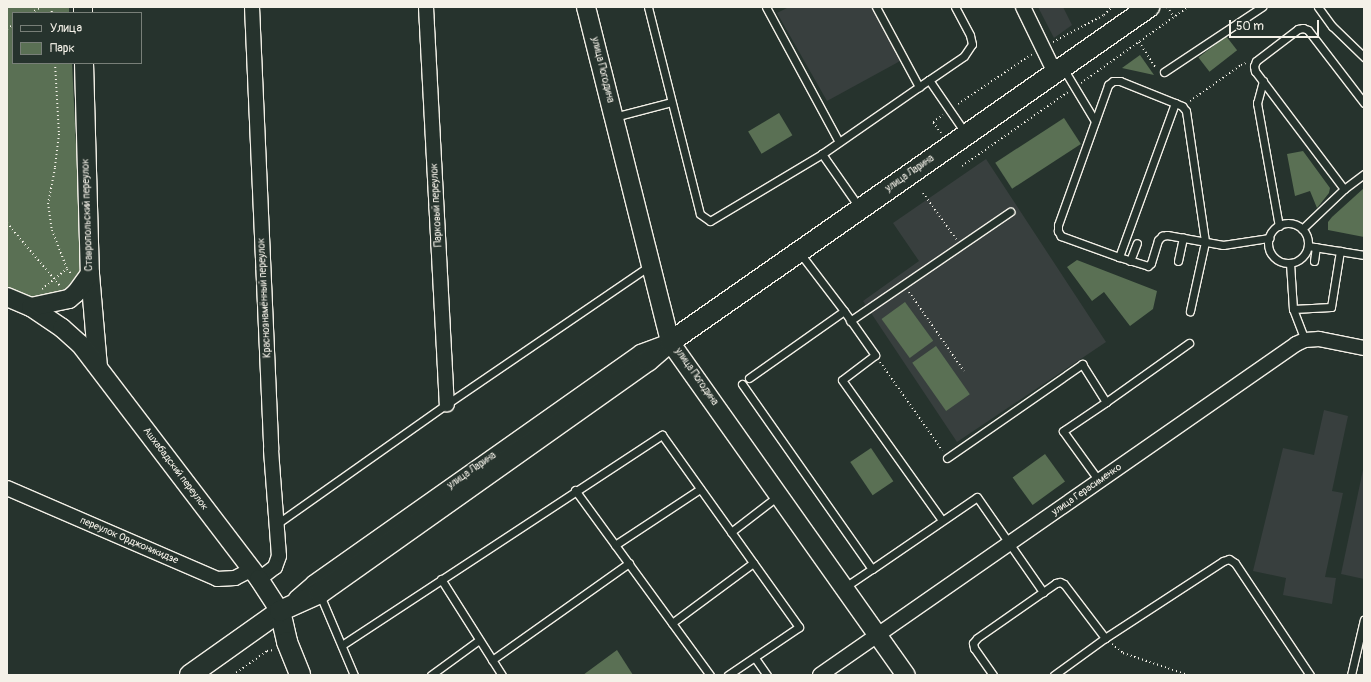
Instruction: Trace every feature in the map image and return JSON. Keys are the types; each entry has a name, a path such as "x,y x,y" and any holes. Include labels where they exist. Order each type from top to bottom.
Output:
{"main road":[{"name":"улица Ларина","path":"190,675 280,612 320,593 641,366 670,342 950,145 967,135 1139,12"},
{"name":"Ашхабадский переулок","path":"280,612 287,642 300,675"}],"street":[{"name":"Краснознамённый переулок","path":"252,7 271,450 278,523 279,556 275,567 255,575"},
{"name":"Парковый переулок","path":"426,7 447,404"},
{"name":"улица Погодина","path":"586,7 670,342 879,634 906,675"},
{"path":"1023,7 1042,47 1059,70"},
{"name":"Ставропольский переулок","path":"84,64 90,274 98,366"},
{"path":"31,307 69,299 76,293 90,274"},
{"name":"Ашхабадский переулок","path":"7,297 31,307 62,328 80,344 255,575 280,612"},
{"name":"улица Герасименко","path":"820,675 1296,344 1306,340 1319,339 1364,348"},
{"name":"улица Ларина","path":"280,612 314,583 640,352 670,342"},
{"name":"переулок Орджоникидзе","path":"7,488 216,579 255,575"}],"lane":[{"path":"648,7 700,214 710,221 822,154 964,56 972,44 970,35 955,7"},
{"path":"766,7 839,142"},
{"path":"876,7 919,87"},
{"path":"1164,72 1262,7"},
{"path":"1318,7 1332,26 1364,57"},
{"path":"1344,189 1255,71 1254,66 1256,61 1298,29 1303,28 1308,30 1364,103"},
{"path":"1059,70 1095,121"},
{"path":"929,80 967,135"},
{"path":"1190,311 1205,242 1186,111 1182,106 1120,81 1113,81 1108,85 1058,225 1058,231 1061,236 1148,266 1151,263 1158,240 1162,236 1167,235 1205,242 1223,245 1269,238"},
{"path":"1263,81 1257,103 1279,226"},
{"path":"614,117 671,102"},
{"path":"1119,257 1175,103"},
{"path":"822,154 861,209"},
{"path":"1302,229 1344,189 1364,174"},
{"path":"850,321 1010,212"},
{"path":"1289,220 1302,229 1308,239 1308,246 1302,258 1290,263 1278,260 1273,256 1269,250 1269,238 1279,226 1289,220"},
{"path":"1178,262 1183,238"},
{"path":"1130,261 1136,243"},
{"path":"1308,246 1364,255"},
{"path":"1314,261 1316,247"},
{"path":"1294,309 1331,307 1340,251"},
{"path":"799,252 875,355 842,380 942,520"},
{"path":"1290,263 1294,309 1306,340"},
{"path":"278,523 447,404 651,265"},
{"path":"749,378 844,311"},
{"path":"1099,481 1063,431 1189,343"},
{"path":"947,458 1082,364 1106,402"},
{"path":"742,384 872,569"},
{"path":"342,645 575,490 662,435 799,628 728,675"},
{"path":"615,546 700,489"},
{"path":"575,490 710,675"},
{"path":"731,532 780,495"},
{"path":"845,588 976,496 1008,544 1043,592"},
{"path":"1054,675 1105,638 1223,561 1230,559 1235,563 1310,675"},
{"path":"492,660 629,563"},
{"path":"672,623 753,563"},
{"path":"441,579 502,675"},
{"path":"993,675 974,648 973,643 977,638 1056,583 1060,582 1064,584 1105,638"},
{"path":"320,593 354,675"},
{"path":"1351,675 1364,619"},
{"path":"431,675 479,640"},
{"path":"755,658 767,675"}],"path":[{"path":"950,145 933,122 1042,47 1059,40 1104,15 1112,7"},
{"path":"1167,7 1174,17"},
{"path":"1139,42 1159,74 1164,72"},
{"path":"1182,106 1241,65 1256,61"},
{"path":"56,64 59,134 55,168 48,203 52,230 67,269"},
{"path":"923,193 960,246"},
{"path":"7,223 62,289"},
{"path":"904,284 964,371"},
{"path":"875,355 947,458"},
{"path":"1105,638 1123,653 1188,675"},
{"path":"233,675 267,651 273,649 278,651"}],"shaded area":[{"path":"789,7 873,7 902,60 827,101 777,13"},
{"path":"1038,7 1063,7 1072,25 1054,38"},
{"path":"986,159 1106,342 957,442 863,301 919,261 893,223"},
{"path":"1324,410 1348,416 1332,491 1343,493 1325,577 1336,578 1332,604 1283,595 1286,578 1253,571 1283,448 1314,455"},
{"path":"1364,465 1364,579 1341,574"}],"green space":[{"path":"7,7 69,7 69,12 12,12 12,64 72,64 82,266 80,276 57,301 7,296"},
{"path":"1226,36 1237,50 1210,72 1198,58"},
{"path":"1140,55 1154,75 1122,68"},
{"path":"779,113 792,135 762,154 748,132"},
{"path":"1064,118 1081,144 1012,189 995,163"},
{"path":"1303,151 1330,188 1329,193 1317,208 1310,191 1295,196 1287,154"},
{"path":"1364,188 1364,237 1328,230 1328,222 1332,217"},
{"path":"1077,260 1157,291 1153,309 1130,326 1104,292 1092,301 1067,267"},
{"path":"905,302 933,341 910,358 882,319"},
{"path":"936,346 970,394 946,411 912,363"},
{"path":"871,448 893,481 873,495 850,462"},
{"path":"1045,454 1065,482 1033,505 1013,478"},
{"path":"617,650 633,675 583,675"}]}
